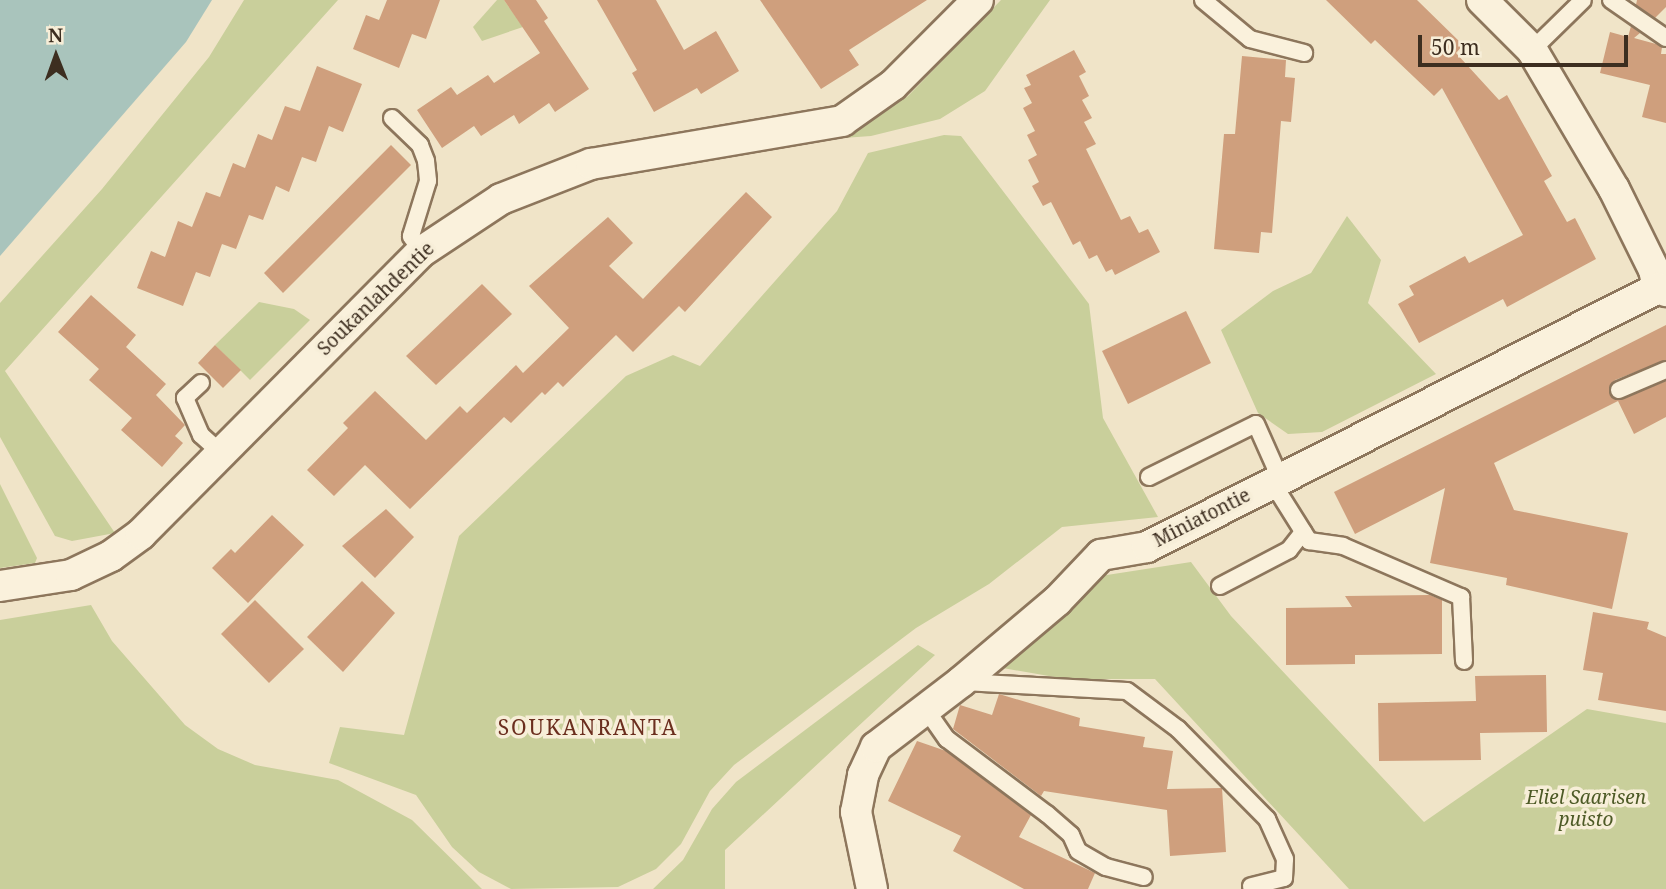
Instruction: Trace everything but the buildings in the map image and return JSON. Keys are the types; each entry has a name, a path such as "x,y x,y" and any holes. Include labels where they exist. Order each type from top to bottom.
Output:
{"street":[{"name":"Soukanlahdentie","path":"0,586 71,575 111,556 222,454 421,252 501,199 591,164 842,121 893,85 978,0"},
{"name":"Miniatontie","path":"872,889 856,812 863,775 876,747 961,682 1057,601 1101,555 1147,547 1659,283 1614,189 1532,50 1482,0"}],"lane":[{"path":"1203,0 1250,39 1304,53"},
{"path":"1532,50 1583,0"},
{"path":"1611,0 1666,38"},
{"path":"392,118 420,145 426,161 428,181 411,236 421,252"},
{"path":"1619,390 1666,370"},
{"path":"201,383 185,398 201,435 222,454"},
{"path":"1149,477 1256,424 1276,480 1309,541 1343,546 1461,597 1464,662"},
{"path":"1220,586 1289,550 1303,532"},
{"path":"961,682 1127,691 1178,729 1267,819 1285,859 1284,878 1251,886"},
{"path":"925,708 947,739 1047,814 1070,835 1079,851 1106,867 1144,877"}],"green space":[{"path":"244,0 338,0 5,371 115,533 72,541 55,536 0,437 0,303 102,189 209,57"},
{"path":"497,0 504,0 523,27 482,41 473,27"},
{"path":"1001,0 1050,0 985,91 940,119 871,136 843,138 908,96"},
{"path":"944,135 961,136 1089,304 1103,418 1158,517 1062,527 989,584 916,628 734,765 710,791 681,844 656,869 618,887 511,889 479,872 452,847 416,795 329,763 340,727 404,735 459,536 626,376 673,355 700,366 837,211 868,153"},
{"path":"1347,216 1381,260 1368,303 1436,374 1322,432 1288,434 1258,413 1221,330 1273,291 1311,273"},
{"path":"259,302 294,309 310,320 250,380 215,345"},
{"path":"0,484 37,558 35,563 0,568"},
{"name":"Eliel Saarisen puisto","path":"1191,562 1231,616 1424,822 1587,709 1666,723 1666,889 1349,889 1155,679 1066,679 997,667 1094,577"},
{"path":"91,605 112,641 185,725 218,749 255,765 338,780 412,820 482,889 0,889 0,620"},
{"path":"918,645 935,655 725,850 725,889 653,889 683,860 712,809 736,782"}],"water":[{"path":"0,0 212,0 186,42 0,256"}],"district":[{"name":"SOUKANRANTA","path":"588,727"}]}
